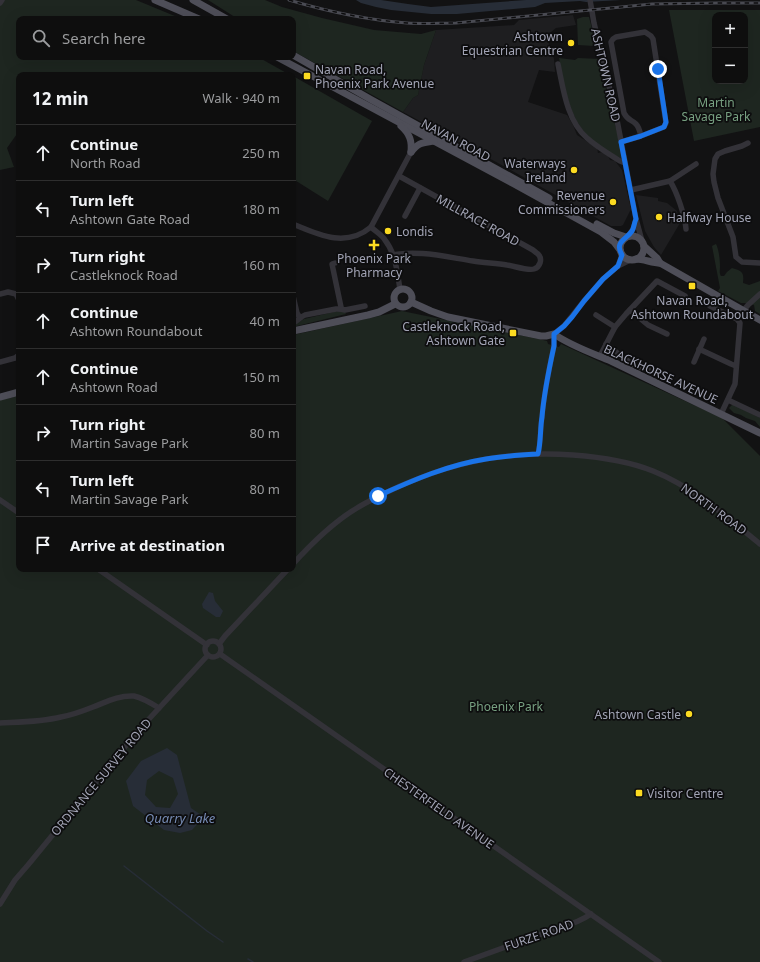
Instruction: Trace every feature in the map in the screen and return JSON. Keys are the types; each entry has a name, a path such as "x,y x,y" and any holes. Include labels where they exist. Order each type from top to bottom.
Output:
{"main road":[{"path":"155,0 192,16"},
{"path":"167,0 198,16"},
{"path":"193,0 223,16"},
{"path":"199,0 224,16"},
{"name":"NAVAN ROAD","path":"296,57 578,215 614,233 627,237"},
{"name":"NAVAN ROAD","path":"283,60 601,232 614,242 621,253"},
{"path":"389,118 404,128 409,134 412,145 411,152"},
{"path":"411,152 421,143 434,141"},
{"path":"660,263 637,237 627,237 621,242 621,253 626,258 660,263 757,318"},
{"path":"633,259 640,256 642,253 643,244"},
{"path":"400,289 406,290 412,296 412,302 406,308 400,308 395,304 393,299 395,293 400,289"},
{"path":"412,302 430,311 448,317 541,336 554,334"},
{"path":"296,331 368,315 381,311 395,304"},
{"name":"BLACKHORSE AVENUE","path":"554,334 587,352 600,356 760,433"},
{"path":"0,397 16,393"}],"street":[{"name":"ASHTOWN ROAD","path":"590,1 621,142 636,219 643,244"},
{"path":"621,142 641,136 664,127 666,122 653,39 652,36 645,32 616,36 611,42 624,113 627,118 637,124 641,136"},
{"path":"558,64 568,107 576,124 586,137 625,163"},
{"path":"748,143 718,154 715,159 713,174 718,198 733,238 736,256 742,262 760,263"},
{"path":"296,225 330,238 339,239 363,233 371,227 411,152"},
{"path":"631,190 670,181 696,164"},
{"name":"MILLRACE ROAD","path":"391,255 415,253 531,269 535,268 540,263 538,254 533,250 399,176"},
{"path":"670,181 674,187 686,229"},
{"path":"404,216 420,188"},
{"path":"627,237 633,229 636,219"},
{"path":"371,227 385,240 398,274 400,289"},
{"path":"618,266 621,253"},
{"path":"538,454 542,412 554,346 554,334 564,326 603,279 618,266 633,259"},
{"path":"335,263 332,264 341,307 340,309"},
{"path":"600,356 615,327 657,281 685,296"},
{"path":"0,294 8,292 16,294"},
{"path":"744,310 748,304 760,294"},
{"path":"752,302 757,318"},
{"path":"296,321 305,316 365,306"},
{"path":"710,306 736,319 740,323 735,384 721,414"},
{"path":"296,309 300,318"},
{"path":"630,310 648,325 668,334"},
{"path":"596,315 615,327"},
{"path":"694,362 704,339"},
{"path":"606,344 623,358 648,369"},
{"path":"699,349 736,366"},
{"path":"0,362 16,357"},
{"path":"728,400 760,416"},
{"name":"NORTH ROAD","path":"296,561 338,521 356,508 378,496 412,481 444,469 463,464 486,459 538,454 603,458 652,471 668,478 696,494 760,544"},
{"path":"0,500 16,511"},
{"path":"102,572 206,645"},
{"path":"219,644 224,636 285,572"},
{"path":"212,641 219,644 221,650 220,654 214,657 208,655 205,650 206,645 212,641"},
{"name":"CHESTERFIELD AVENUE","path":"220,654 659,962"},
{"name":"ORDNANCE SURVEY ROAD","path":"0,904 15,880 137,732 208,655"},
{"path":"0,723 45,720 61,717 92,708 112,699 124,696 135,696 159,708"},
{"name":"FURZE ROAD","path":"464,962 573,924 591,914"}],"shaded area":[{"path":"573,15 576,25 556,28 551,32 548,42 554,59 555,72 539,70 528,102 567,115 577,135 597,148 598,153 603,152 610,160 615,161 622,170 631,209 623,225 621,226 611,226 403,112 413,98 418,95 424,65 436,30 514,25 519,20"},
{"path":"636,195 658,198 658,201 667,203 677,211 680,223 661,255 654,247 645,231"}],"green space":[{"path":"0,0 136,0 175,16 16,16 16,60 263,60 285,72 16,72 16,135 7,148 14,167 0,170"},
{"path":"208,0 265,0 282,7 374,30 421,34 436,30 424,65 418,95 413,98 403,112 296,53 296,16 233,16"},
{"name":"Martin Savage Park","path":"669,10 760,10 760,127 694,141"},
{"path":"589,17 596,44 594,46 578,45 577,19"},
{"path":"559,58 575,60 578,58 600,59 624,160 592,140 578,122 569,102"},
{"path":"296,78 372,121 328,201 296,181"},
{"path":"716,244 719,255 721,276 724,276 732,268 742,273 743,283 749,285 760,281 760,314 755,311 754,305 741,303 718,291 720,288 712,246"},
{"path":"338,311 345,312 346,314 296,326 296,323 304,319"},
{"name":"Phoenix Park","path":"402,311 543,340 547,341 548,344 559,347 561,344 722,418 760,456 760,962 0,962 0,400 16,397 16,572 296,572 296,334"},
{"path":"733,404 760,418 760,427 755,421 734,413 729,408"}],"water":[{"path":"356,0 381,0 431,7 526,0 621,0 545,3 535,7 457,14 431,14 391,10 361,3"},
{"path":"209,592 213,593 215,601 223,611 220,617 216,617 203,608 202,604"},
{"name":"Quarry Lake","path":"167,748 177,755 191,808 204,817 192,830 180,833 164,830 133,806 126,781 141,761","holes":["159,771 173,778 178,794 170,808 156,807 145,795 147,780"]}],"waterway":[{"path":"124,866 223,942"},
{"path":"248,959 253,962"}],"railway":[{"path":"289,0 318,8 362,17 407,23 456,23 652,4 760,3"}],"place":[{"name":"Ashtown Equestrian Centre","path":"571,43"},
{"name":"Navan Road, Phoenix Park Avenue","path":"307,76"},
{"name":"Waterways Ireland","path":"574,170"},
{"name":"Revenue Commissioners","path":"613,202"},
{"name":"Halfway House","path":"659,217"},
{"name":"Londis","path":"388,231"},
{"name":"Phoenix Park Pharmacy","path":"374,245"},
{"name":"Navan Road, Ashtown Roundabout","path":"692,286"},
{"name":"Castleknock Road, Ashtown Gate","path":"513,333"},
{"name":"Ashtown Castle","path":"689,714"},
{"name":"Visitor Centre","path":"639,793"}],"route":[{"path":"378,496 412,481 444,469 463,464 486,459 538,454 546,386 554,346 554,334 564,326 603,279 618,266 622,255 620,253 620,245 622,240 628,236 634,228 636,219 621,142 664,127 666,117 658,69"}]}
